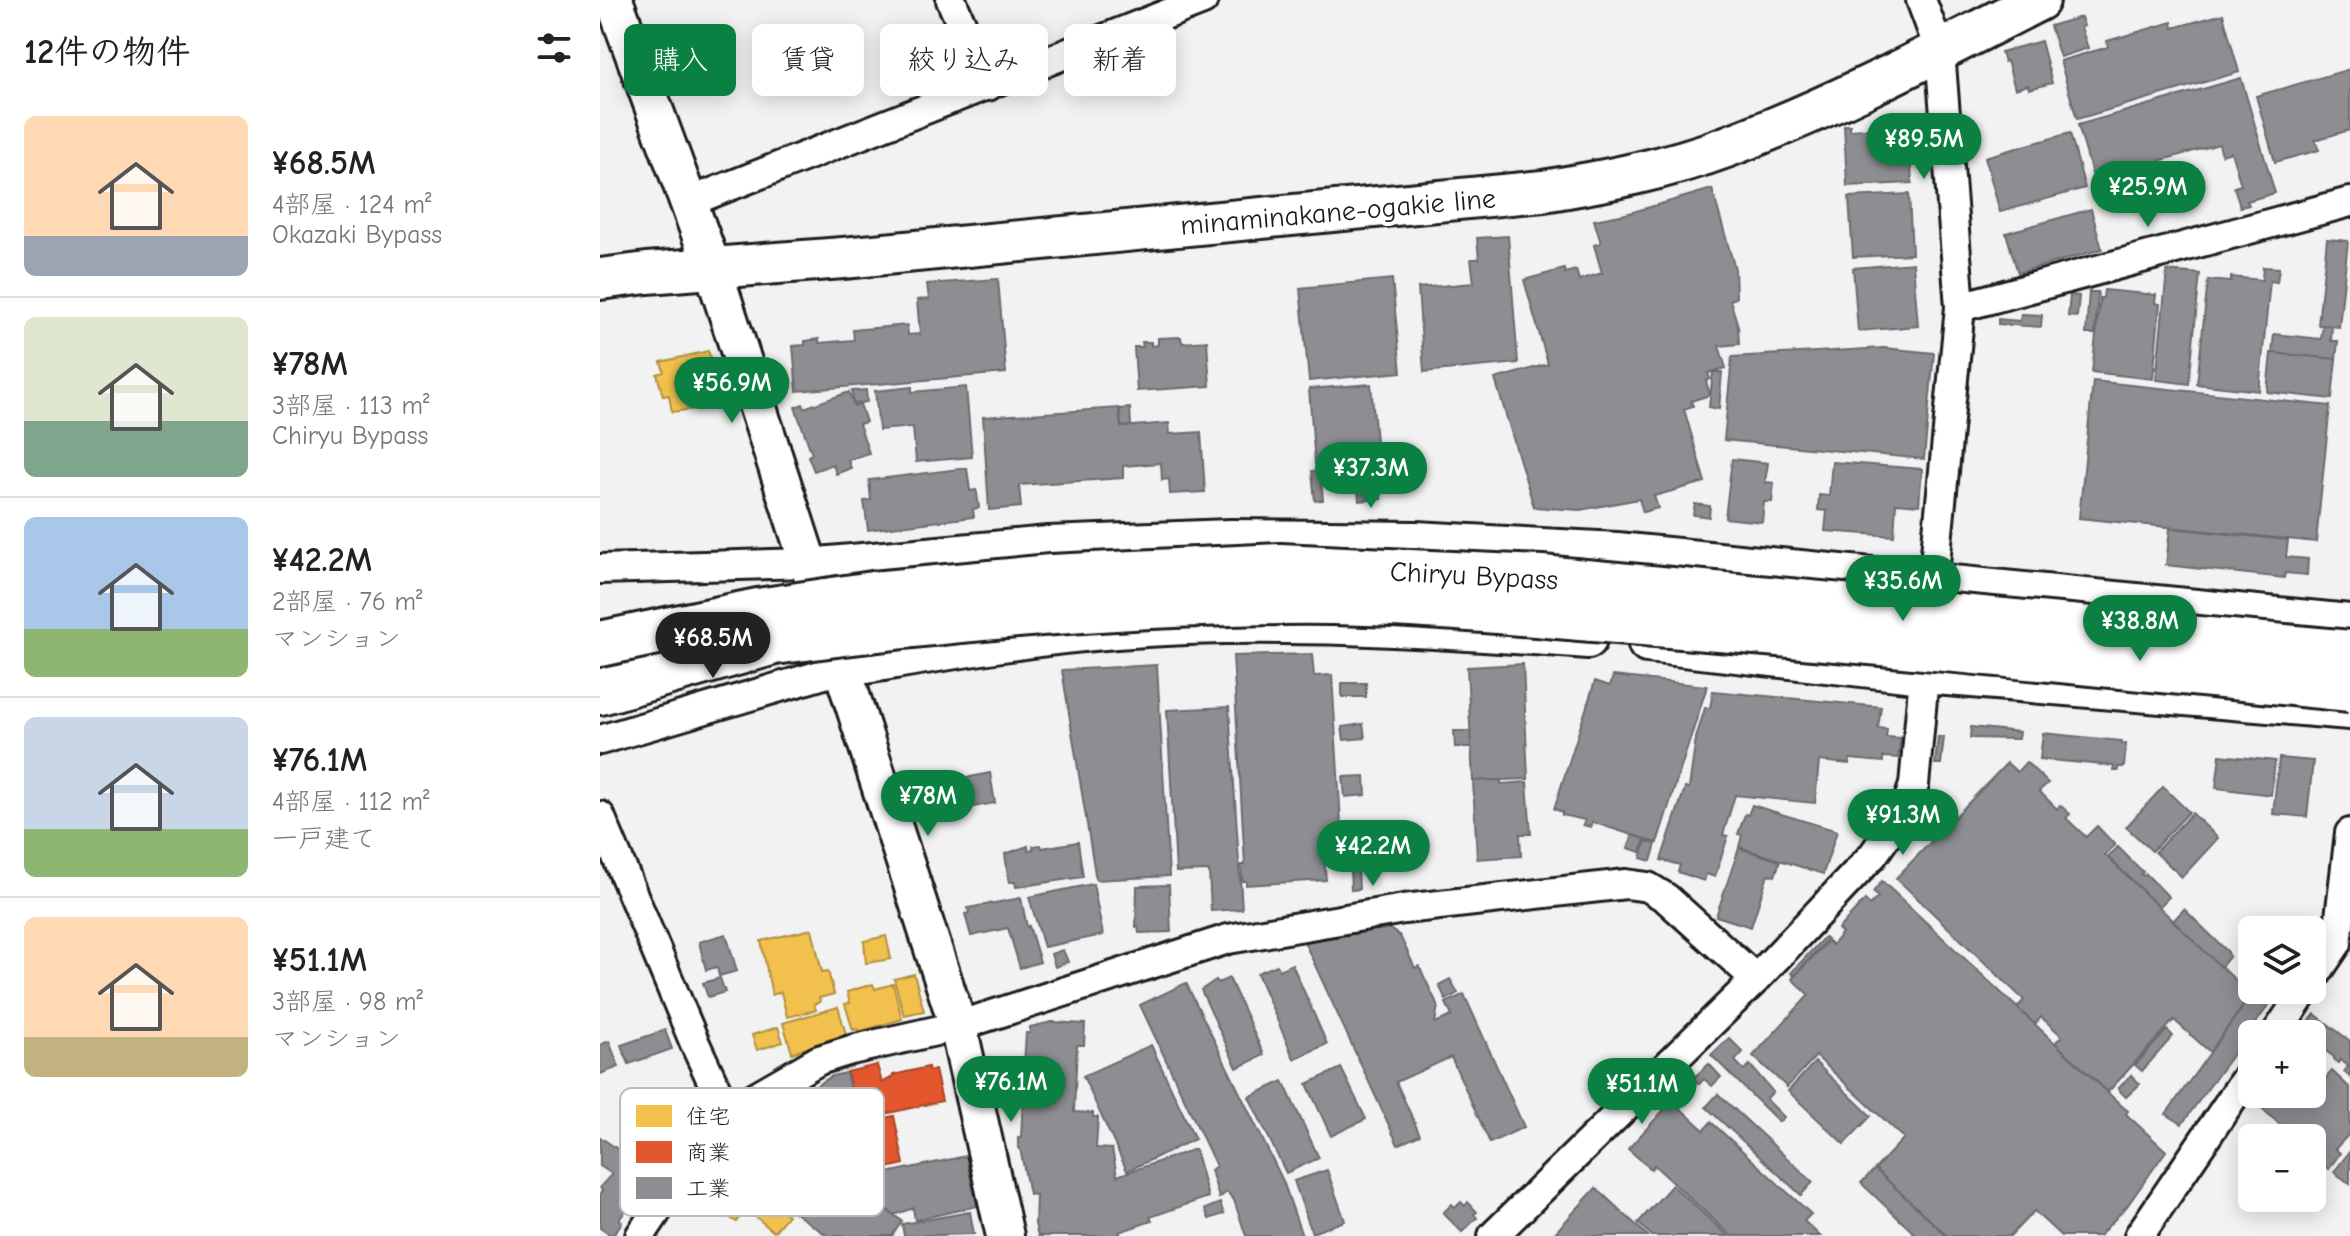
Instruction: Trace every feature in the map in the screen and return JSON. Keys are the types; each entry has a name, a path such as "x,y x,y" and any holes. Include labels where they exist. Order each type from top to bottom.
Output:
{"highway":[{"name":"Chiryu Bypass","path":"600,644 758,611 873,594 1051,577 1280,566 1557,579 2350,653"},
{"path":"600,623 662,609 759,596 873,594"},
{"name":"Chiryu Bypass","path":"774,642 882,627 1049,612 1300,602 1403,606 1681,626 2350,689"},
{"path":"600,679 774,642"},
{"path":"600,692 774,642"}],"main road":[{"name":"minaminakane-ogakie line","path":"600,279 1511,195 1601,182 1723,148 1790,122 2039,0"}],"street":[{"path":"614,0 713,269 958,1026 1005,1236"},
{"path":"951,0 961,24"},
{"path":"1048,62 1203,0"},
{"path":"1493,1236 1756,979 1873,855 1906,808 1914,785 1960,307 1940,51 1921,0"},
{"path":"689,202 962,96"},
{"path":"1960,307 2350,202"},
{"path":"600,569 808,563 1048,541 1230,534 1369,536 1617,547 2350,619"},
{"path":"600,740 841,669 1001,643 1117,630 1243,625 1462,631 1642,644 1924,675 2350,711"},
{"path":"600,816 715,1088"},
{"path":"2326,959 2337,943 2350,833"},
{"path":"770,1088 819,1060 958,1026 1228,939 1404,909 1626,884 1648,887 1666,898 1756,979"},
{"path":"2139,1236 2238,1090"},
{"path":"640,1236 653,1216"}],"building: 住宅":[{"path":"708,351 719,379 718,385 691,393 695,409 672,412 669,395 663,396 657,374 664,372 661,362"},
{"path":"812,929 822,972 828,971 834,994 819,998 820,1002 814,1004 816,1010 787,1017 781,992 772,995 761,941"},
{"path":"886,936 891,959 866,963 864,941"},
{"path":"914,974 924,1011 904,1015 894,979"},
{"path":"873,984 875,989 893,984 902,1019 858,1032 858,1029 853,1030 845,1004 850,1003 847,992"},
{"path":"838,1007 846,1034 792,1053 783,1023"},
{"path":"778,1027 783,1042 757,1050 752,1035"},
{"path":"727,1216 741,1216 736,1222"},
{"path":"757,1216 787,1216 774,1232"}],"building: 商業":[{"path":"877,1065 882,1083 893,1075 928,1067 929,1071 935,1070 942,1101 884,1114 884,1088 851,1088 847,1072"},
{"path":"894,1116 904,1164 884,1169 884,1118"}],"building: 工業":[{"path":"2223,14 2239,72 2077,119 2060,61 2108,47 2107,41 2172,22 2173,28"},
{"path":"2081,17 2088,48 2060,57 2050,26"},
{"path":"2041,41 2052,83 2015,89 2007,61 2004,62 2001,52"},
{"path":"2350,69 2350,130 2315,140 2319,150 2275,162 2256,96"},
{"path":"2241,78 2275,193 2247,201 2249,205 2240,207 2234,187 2241,185 2231,152 2222,155 2219,144 2123,171 2126,182 2097,191 2078,125"},
{"path":"1844,125 1850,125 1850,130 1909,126 1912,183 1847,186"},
{"path":"2070,133 2085,188 2000,212 1985,157"},
{"path":"1712,189 1735,269 1736,298 1730,300 1738,326 1739,344 1719,346 1726,368 1708,373 1710,379 1706,381 1710,395 1691,401 1693,406 1684,409 1705,482 1654,496 1658,508 1643,512 1639,499 1580,510 1534,507 1495,379 1548,364 1524,280 1564,269 1565,273 1576,270 1579,280 1602,273 1594,245 1601,243 1594,220"},
{"path":"1909,194 1912,254 1853,257 1849,197"},
{"path":"2091,209 2102,249 2018,273 2006,233"},
{"path":"1508,236 1518,363 1424,372 1418,288 1474,283 1471,259 1479,259 1477,238"},
{"path":"2327,239 2348,241 2339,327 2318,325"},
{"path":"1913,263 1918,326 1858,331 1853,268"},
{"path":"2263,267 2279,268 2277,282 2270,281 2259,391 2197,384 2208,280 2231,282 2231,277 2262,280"},
{"path":"2167,271 2200,274 2189,384 2156,380"},
{"path":"998,279 1006,373 797,391 793,346 819,339 819,343 854,340 853,330 907,325 908,335 920,334 917,300 929,299 927,284"},
{"path":"1392,279 1401,372 1309,381 1300,288"},
{"path":"2104,290 2156,295 2155,303 2160,304 2153,379 2092,372 2100,298 2103,298"},
{"path":"2089,292 2098,292 2095,334 2086,334"},
{"path":"2070,295 2079,296 2077,317 2068,316"},
{"path":"2021,314 2042,315 2041,327 1998,324 1998,319 2020,321"},
{"path":"2323,325 2332,326 2331,341 2338,341 2336,359 2272,353 2274,334 2321,339"},
{"path":"1181,337 1182,343 1207,341 1210,386 1137,391 1134,347 1143,347 1142,342 1158,345 1158,338"},
{"path":"1884,348 1934,353 1924,459 1724,440 1732,357"},
{"path":"2271,353 2336,359 2332,399 2267,392"},
{"path":"1713,372 1722,372 1719,409 1709,407"},
{"path":"2093,381 2330,406 2316,542 2079,518"},
{"path":"1371,384 1381,499 1359,501 1356,461 1315,464 1309,389"},
{"path":"912,387 912,392 966,387 972,457 916,462 913,427 879,430 875,391"},
{"path":"866,390 867,402 853,404 852,391"},
{"path":"849,392 854,406 860,404 866,422 859,424 869,453 848,460 851,468 836,474 833,464 814,471 808,456 812,454 795,407 803,404 804,408"},
{"path":"1119,408 1121,427 1169,423 1170,434 1201,432 1205,492 1170,494 1169,479 1162,480 1161,463 1123,466 1123,478 1019,485 1021,507 989,510 983,417"},
{"path":"1130,408 1131,426 1121,427 1120,409"},
{"path":"1732,459 1768,463 1765,482 1774,483 1772,502 1764,502 1762,522 1725,518"},
{"path":"1832,462 1922,469 1919,505 1896,503 1894,536 1825,531 1827,511 1818,510 1819,495 1829,496"},
{"path":"967,468 970,491 976,490 977,493 979,508 973,509 974,517 868,530 864,501 871,500 869,480"},
{"path":"1320,470 1323,500 1315,501 1312,471"},
{"path":"1695,504 1710,506 1709,517 1693,515"},
{"path":"2170,528 2288,540 2286,557 2308,559 2307,575 2285,573 2284,578 2166,565"},
{"path":"1312,654 1314,676 1332,675 1343,856 1324,856 1326,880 1246,885 1246,881 1242,881 1241,865 1245,865 1233,656"},
{"path":"1523,664 1528,779 1473,781 1467,667"},
{"path":"1157,665 1169,876 1096,880 1062,670"},
{"path":"1613,676 1707,686 1657,843 1592,822 1591,827 1583,825 1585,820 1562,815 1554,809 1595,681 1610,686"},
{"path":"1342,683 1366,683 1366,697 1342,697"},
{"path":"1713,691 1881,707 1878,728 1887,729 1886,737 1901,738 1898,758 1883,757 1883,762 1850,759 1849,764 1819,761 1815,803 1735,795 1723,835 1728,836 1715,877 1706,874 1704,881 1678,872 1680,865 1661,860 1685,788 1689,788 1696,738 1705,708 1710,708"},
{"path":"1229,707 1242,909 1211,911 1209,871 1176,872 1167,710"},
{"path":"1363,724 1365,738 1344,740 1342,727"},
{"path":"1971,727 2019,732 2018,739 1970,738"},
{"path":"1454,731 1470,731 1471,747 1455,747"},
{"path":"2043,733 2122,741 2121,744 2126,744 2124,767 2113,771 2114,766 2040,759"},
{"path":"1938,737 1944,737 1941,764 1935,764"},
{"path":"2220,755 2275,761 2271,795 2216,788"},
{"path":"2279,758 2313,761 2307,817 2273,814"},
{"path":"2026,762 2048,783 2039,791 2057,809 2060,805 2070,814 2066,818 2086,837 2097,826 2115,845 2105,855 2238,983 2238,1004 2245,1004 2210,1052 2174,1020 2108,1092 2055,1043 2062,1036 2041,1017 2035,1024 2017,1008 2024,1000 1896,878 2007,763 2017,772"},
{"path":"990,773 995,803 951,811 946,782"},
{"path":"1365,776 1366,795 1345,797 1343,777"},
{"path":"1501,780 1501,784 1527,782 1531,834 1520,834 1521,856 1477,859 1473,781"},
{"path":"2163,787 2189,812 2152,851 2126,827"},
{"path":"1752,805 1837,831 1823,874 1739,847 1742,835 1738,834"},
{"path":"2192,813 2218,838 2182,877 2155,852"},
{"path":"1633,835 1645,839 1641,852 1628,848"},
{"path":"1646,841 1656,844 1651,861 1641,858"},
{"path":"1078,842 1083,877 1016,887 1015,882 1009,882 1005,854 1028,846 1028,850 1034,849 1033,846 1041,845 1042,848"},
{"path":"2118,847 2143,872 2141,874 2146,874 2169,897 2159,907 2108,857"},
{"path":"1739,848 1780,861 1775,876 1768,874 1751,927 1716,916"},
{"path":"1358,867 1359,889 1351,890 1350,868"},
{"path":"1882,881 2128,1111 2126,1114 2166,1151 2127,1206 2099,1236 2061,1236 2034,1211 2010,1236 1947,1236 1875,1169 1904,1138 1816,1056 1787,1087 1753,1056 1809,995 1792,979 1828,941 1832,945 1842,933 1838,929 1865,900 1870,905 1878,897 1873,892"},
{"path":"1093,884 1103,935 1044,947 1029,897"},
{"path":"1169,885 1171,932 1139,933 1136,927 1137,886"},
{"path":"1021,898 1027,927 1040,962 1020,968 1008,928 971,936 965,914 969,913 968,908"},
{"path":"2184,909 2228,952 2229,957 2221,967 2173,921"},
{"path":"1385,926 1400,936 1415,968 1419,966 1438,1006 1435,1023 1452,1016 1446,1003 1464,994 1524,1127 1490,1143 1451,1057 1396,1082 1420,1135 1398,1145 1302,937"},
{"path":"726,934 737,971 719,976 717,967 706,970 699,942"},
{"path":"1824,937 1827,939 1794,976 1791,973"},
{"path":"1063,950 1068,962 1055,967 1051,954"},
{"path":"1292,964 1327,1044 1294,1059 1257,973 1277,965 1279,970"},
{"path":"720,978 725,992 708,997 703,983"},
{"path":"1229,978 1264,1055 1237,1068 1201,990 1216,980 1218,983"},
{"path":"1450,979 1458,993 1446,1000 1439,985"},
{"path":"1186,983 1283,1181 1302,1236 1246,1236 1234,1200 1227,1192 1219,1198 1211,1170 1216,1166 1140,1005"},
{"path":"2245,1004 2270,1004 2258,1020 2238,1020 2238,1047 2182,1124 2166,1114"},
{"path":"1052,1022 1085,1024 1084,1045 1077,1045 1074,1112 1093,1113 1093,1117 1098,1117 1096,1148 1112,1149 1117,1176 1195,1149 1208,1197 1150,1217 1152,1221 1119,1232 1121,1236 1038,1236 1035,1224 1036,1195 1029,1194 1018,1148 1023,1098 1011,1097 1012,1063 1024,1064 1026,1033 1030,1033 1030,1027"},
{"path":"2326,1022 2350,1041 2350,1077 2344,1072 2348,1066 2340,1060 2338,1063 2326,1051"},
{"path":"665,1030 672,1049 629,1064 621,1045"},
{"path":"2167,1030 2173,1036 2142,1071 2135,1065"},
{"path":"1729,1038 1743,1052 1735,1061 1744,1070 1750,1065 1773,1092 1766,1099 1784,1117 1779,1122 1711,1055"},
{"path":"609,1041 619,1067 600,1074 600,1045"},
{"path":"1151,1045 1195,1139 1127,1171 1083,1076"},
{"path":"1815,1062 1871,1116 1844,1144 1788,1091"},
{"path":"1709,1064 1721,1077 1712,1086 1704,1079 1699,1084 1693,1078"},
{"path":"1341,1068 1366,1119 1331,1136 1307,1084"},
{"path":"2332,1071 2350,1088 2350,1133 2335,1149 2340,1153 2329,1169 2326,1167 2326,1124 2279,1124 2262,1108 2326,1108 2326,1078"},
{"path":"846,1073 850,1088 812,1088 832,1076"},
{"path":"2131,1075 2140,1084 2126,1097 2118,1089"},
{"path":"1283,1081 1319,1158 1286,1173 1249,1097"},
{"path":"1718,1094 1813,1182 1801,1195 1706,1107"},
{"path":"1672,1101 1704,1130 1711,1122 1811,1214 1804,1221 1820,1236 1731,1236 1654,1165 1651,1169 1628,1149"},
{"path":"600,1137 620,1151 622,1216 619,1220 622,1222 610,1235 600,1228 600,1187 612,1174 600,1166"},
{"path":"2350,1151 2350,1184 2334,1172"},
{"path":"966,1156 977,1206 915,1220 913,1208 894,1215 884,1208 884,1174"},
{"path":"1875,1169 1947,1236 1917,1236 1861,1183"},
{"path":"1327,1170 1345,1221 1312,1233 1294,1181"},
{"path":"1672,1185 1728,1236 1652,1236 1638,1223"},
{"path":"1596,1188 1648,1236 1552,1236"},
{"path":"1461,1202 1465,1206 1468,1202 1477,1212 1474,1214 1477,1218 1462,1232 1443,1213 1452,1204 1455,1208"},
{"path":"1220,1203 1224,1214 1209,1219 1205,1209"},
{"path":"884,1208 902,1221 892,1236 828,1236 800,1216 884,1216"},
{"path":"970,1212 974,1234 904,1236 902,1224"}]}
